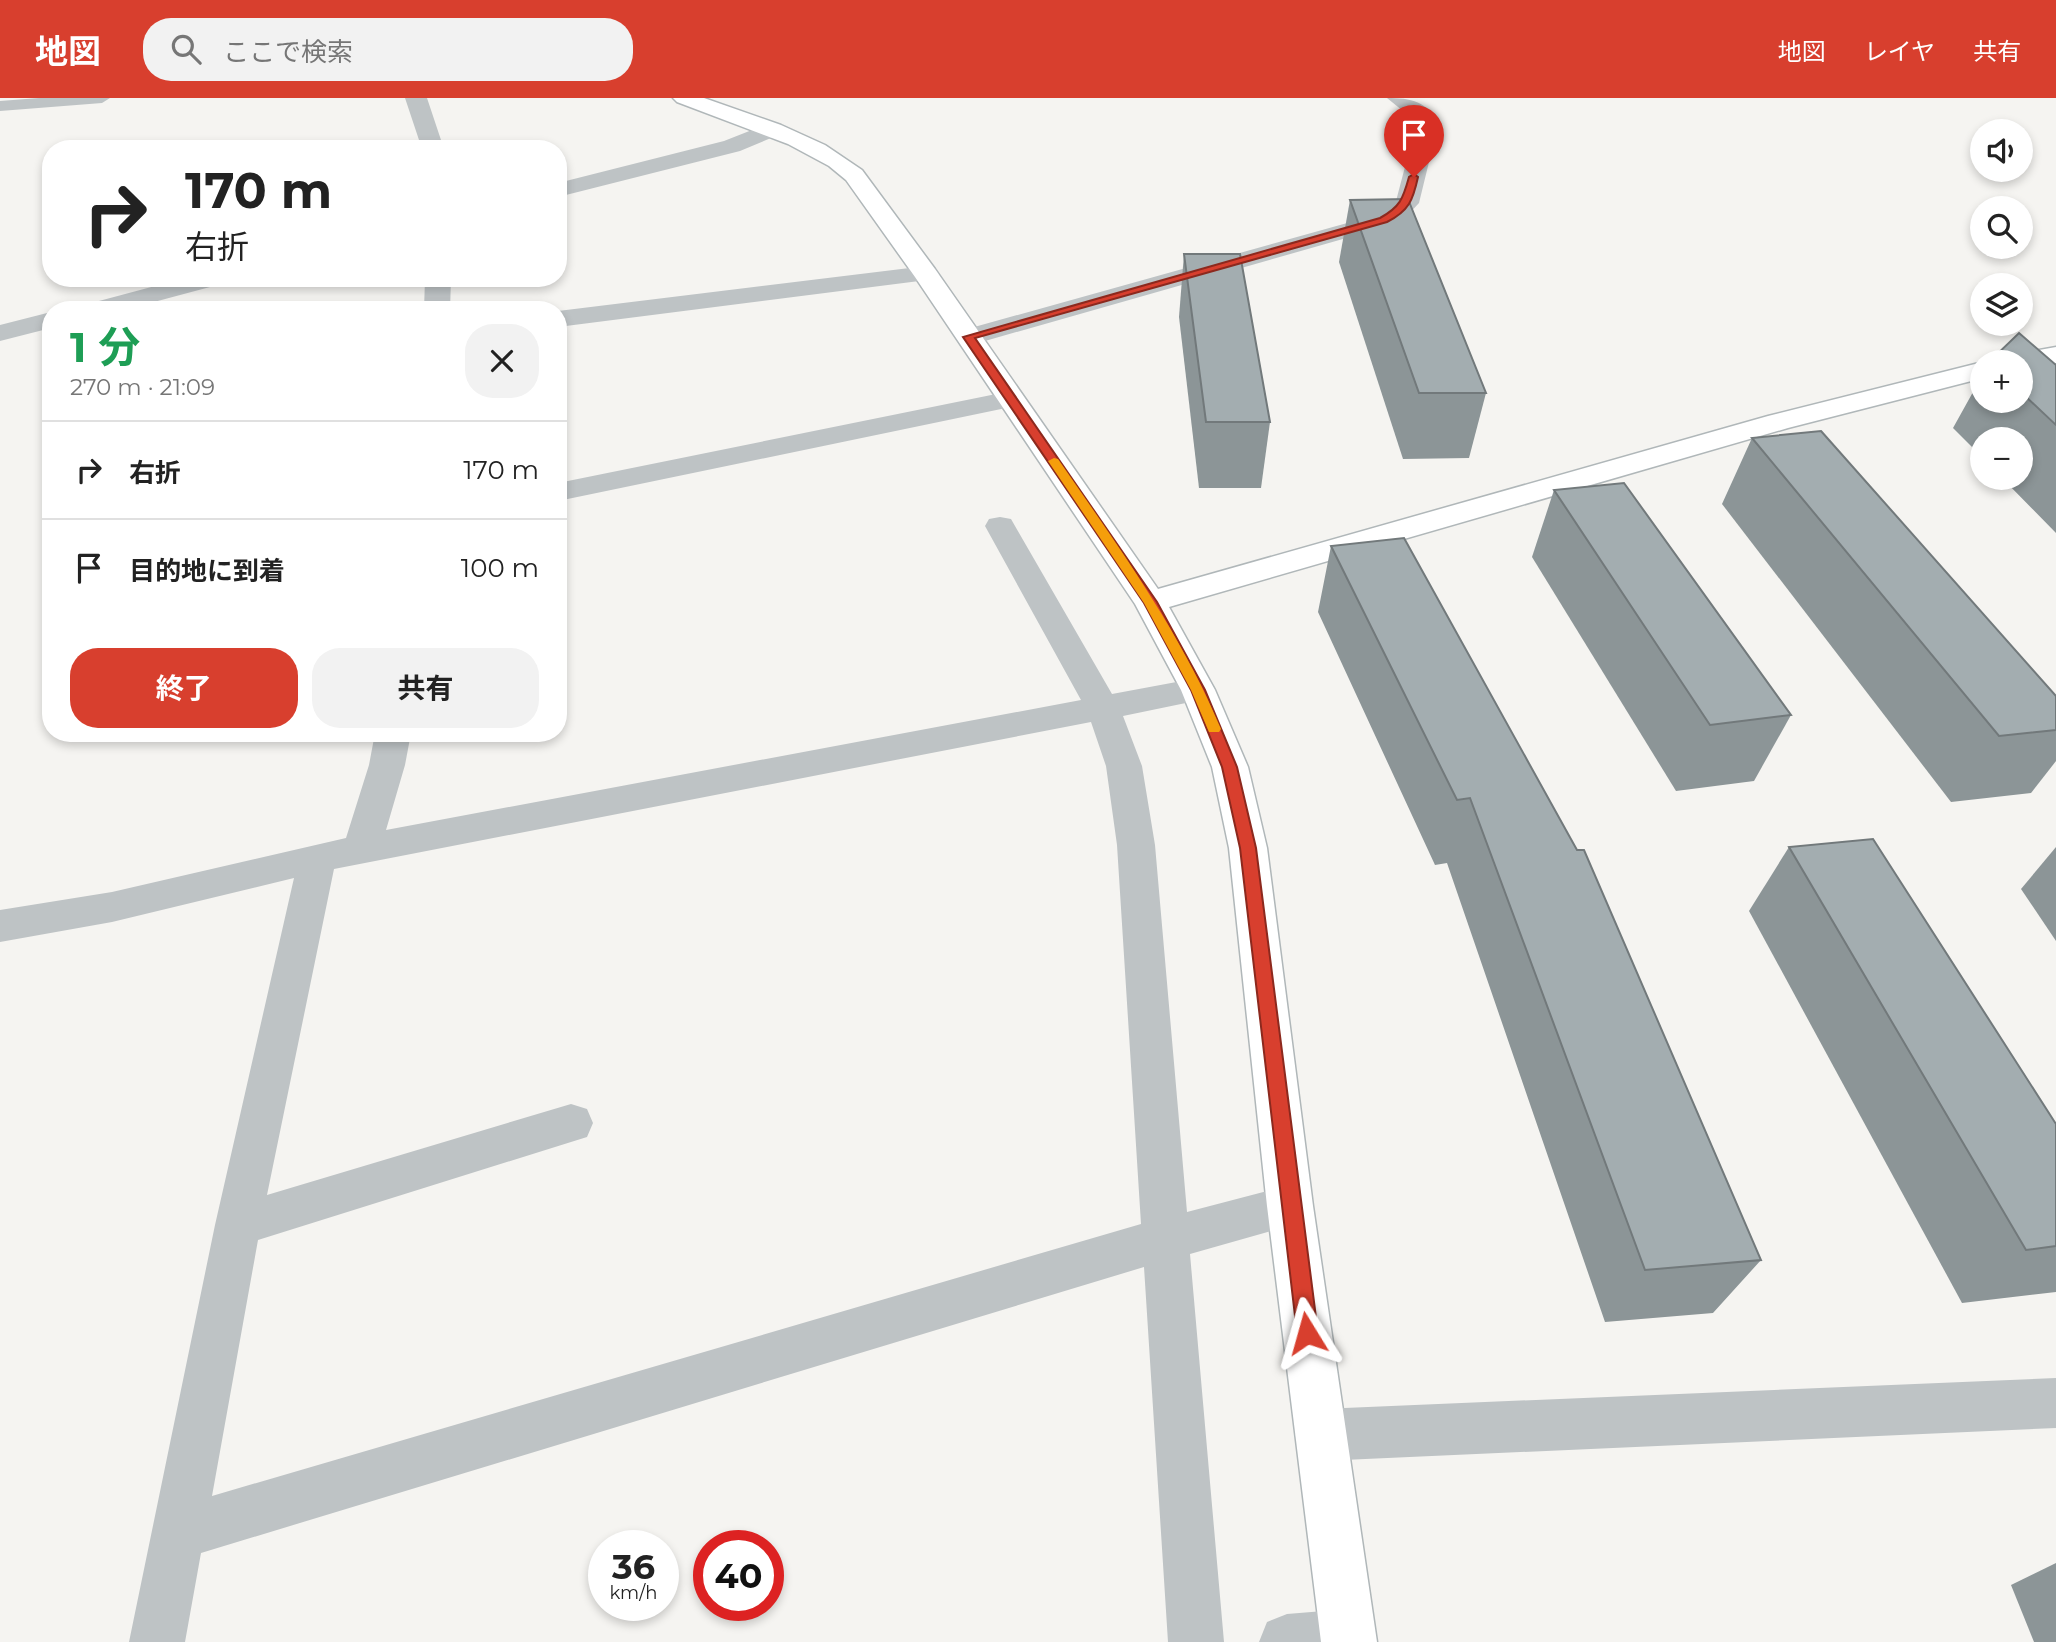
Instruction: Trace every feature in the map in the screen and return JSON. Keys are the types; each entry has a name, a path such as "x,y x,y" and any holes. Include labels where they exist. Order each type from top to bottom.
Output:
{"street":[{"path":"416,98 430,140"},
{"path":"684,98 770,130 840,162 854,175 926,274 1150,602 1198,690 1230,767 1248,848 1290,1206 1348,1640 1287,1642"},
{"path":"969,337 1384,220 1407,203 1427,125 1424,117 1398,98"},
{"path":"567,188 738,144 770,130"},
{"path":"567,318 926,274"},
{"path":"128,301 181,287"},
{"path":"0,333 42,322"},
{"path":"2033,359 2056,355"},
{"path":"1150,602 1787,433 1970,374"},
{"path":"567,490 1011,399"},
{"path":"1000,526 1125,704 1124,766 1192,1233 1196,1642"},
{"path":"0,926 112,907 362,849 1198,690"},
{"path":"362,849 391,742"},
{"path":"157,1642 237,1225 317,859"},
{"path":"237,1225 571,1123"},
{"path":"178,1533 1290,1206"},
{"path":"1321,1435 2056,1403"}],"lane":[{"path":"0,106 102,98"}],"building":[{"path":"1408,199 1486,393 1419,393 1350,200"},
{"path":"1184,254 1240,254 1270,422 1206,422"},
{"path":"2016,336 2022,336 2056,365 2056,425 2033,403 2033,350 2001,350"},
{"path":"1821,431 2056,696 2056,730 1999,736 1752,438"},
{"path":"1624,483 1791,715 1710,725 1554,490"},
{"path":"1404,538 1577,850 1584,850 1761,1260 1645,1270 1470,798 1457,800 1331,546"},
{"path":"1873,839 2056,1124 2056,1246 2026,1250 1789,847"}],"slow traffic":[{"path":"1054,461 1150,602 1198,690 1214,729"}],"route":[{"path":"1307,1333 1248,848 1230,767 1198,690 1150,602 969,337 1384,220 1407,203 1414,177"}]}
